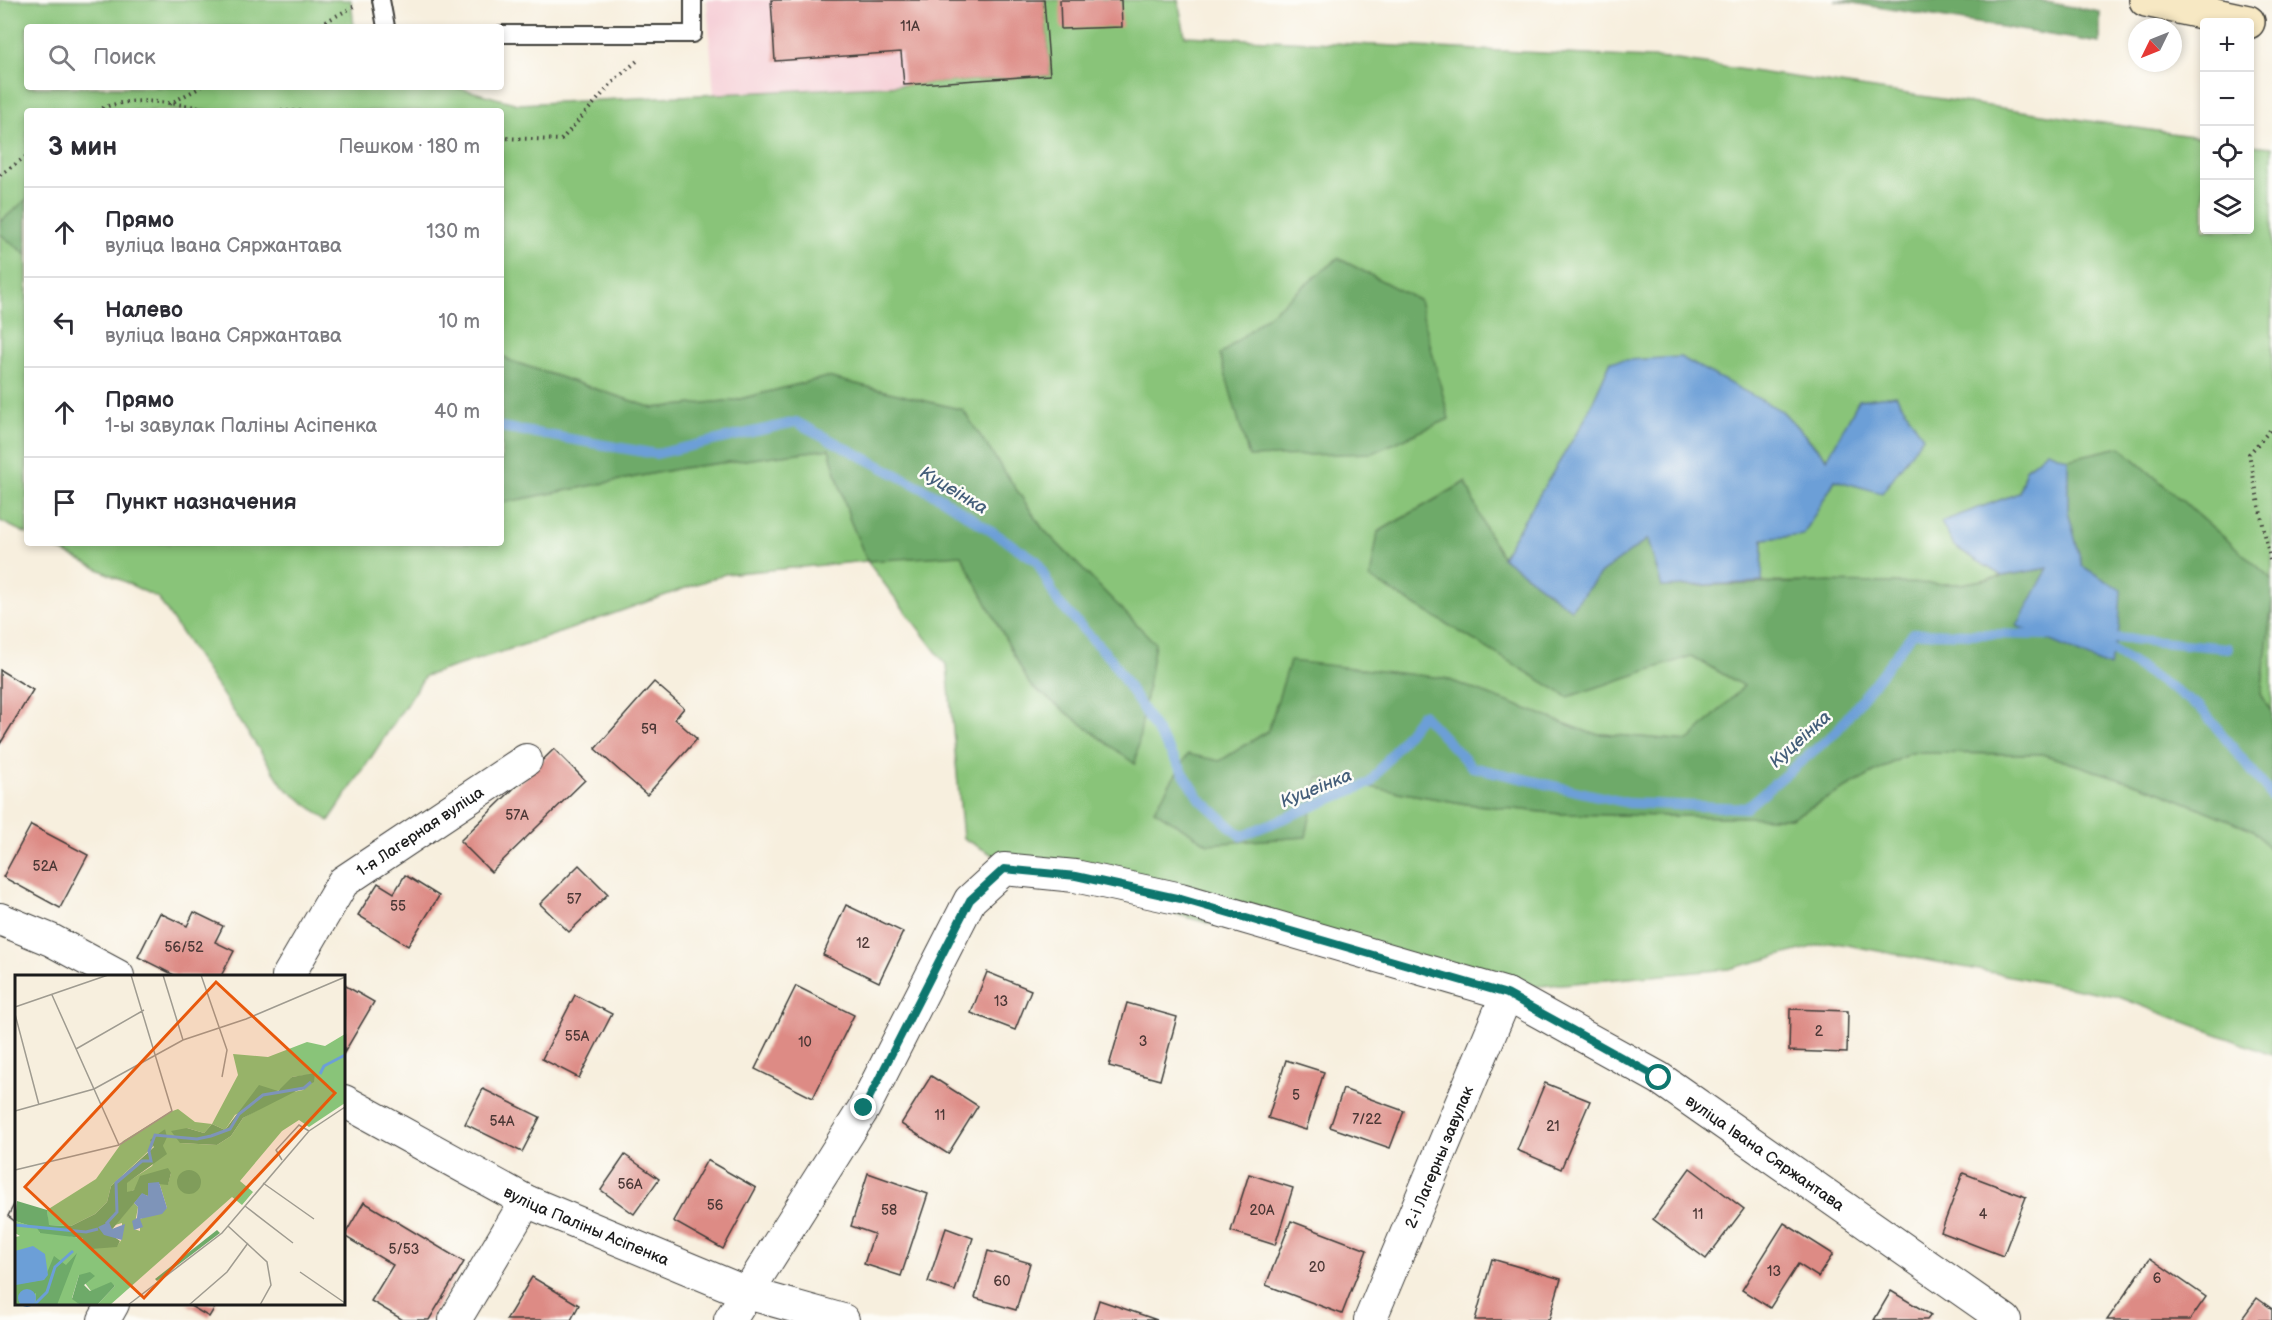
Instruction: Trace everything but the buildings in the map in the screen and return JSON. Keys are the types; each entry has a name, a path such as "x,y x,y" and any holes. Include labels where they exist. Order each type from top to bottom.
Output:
{"street":[{"path":"2146,0 2227,18"},
{"path":"2254,24 2272,28"},
{"name":"1-я Лагерная вуліца","path":"289,975 343,882 526,760"},
{"name":"вуліца Івана Сяржантава","path":"747,1293 864,1108 970,900 1004,869 1076,876 1181,899 1507,994 1659,1078 2005,1320"},
{"path":"0,919 51,940 116,975"},
{"name":"2-і Лагерны завулак","path":"1370,1320 1507,994"},
{"name":"вуліца Паліны Асіпенка","path":"345,1102 526,1201 747,1293 843,1320"},
{"path":"455,1320 526,1201"},
{"path":"730,1320 747,1293"},
{"path":"104,1320 112,1305"}],"lane":[{"path":"381,0 385,24"},
{"path":"504,34 667,36 693,34 693,0"}],"path":[{"path":"321,24 366,0"},
{"path":"504,138 561,140 615,80 667,36"},
{"path":"168,104 195,90"},
{"path":"102,108 109,104 168,104 199,108"},
{"path":"0,175 24,158"},
{"path":"2270,560 2249,454 2272,428"}],"shaded area":[{"path":"707,0 1044,0 1050,75 714,96"}],"green space":[{"path":"0,0 351,0 354,24 24,24 24,90 467,90 518,104 904,85 1050,75 1044,0 1178,0 1185,36 1671,59 2200,137 2200,234 2254,234 2254,145 2272,147 2272,579 2120,447 2068,459 2047,451 2026,469 2019,493 1941,522 1954,546 2002,576 1961,584 1762,582 1763,539 1803,535 1835,480 1922,437 1896,395 1859,400 1828,459 1782,411 1611,361 1584,421 1502,557 1484,526 1465,482 1378,532 1567,697 1691,656 1744,686 1689,741 1590,733 1444,678 1268,731 1220,761 1154,810 1318,778 1467,804 1561,814 1791,818 1910,753 2042,754 2153,789 2254,830 2272,852 2272,1055 2116,996 1831,942 1729,969 1462,993 1023,872 963,838 947,666 867,561 725,574 545,638 425,676 329,821 284,787 158,598 51,546 504,546 504,502 682,468 829,449 850,520 867,560 961,555 1030,685 1134,763 1154,643 1043,529 962,410 827,377 736,400 653,408 504,357 504,108 24,108 24,202 0,222"},
{"path":"1834,0 2035,0 2100,12 2100,43"},
{"path":"24,202 24,253 0,234 0,222"},
{"path":"0,234 24,253 24,533 0,521"},
{"path":"1338,258 1419,300 1449,419 1372,453 1249,457 1220,355"},
{"path":"504,357 653,408 736,400 827,377 963,410 1043,529 1155,643 1135,764 1030,685 961,555 867,561 850,520 829,449 682,468 504,502"},
{"path":"2120,447 2272,579 2272,602 2261,694 2272,713 2272,852 2254,830 2153,789 2042,754 1910,753 1791,818 1561,814 1467,804 1318,778 1306,837 1208,844 1154,810 1188,754 1220,761 1268,731 1290,661 1444,678 1590,733 1688,741 1744,686 1691,656 1568,697 1370,578 1378,532 1466,482 1484,526 1502,557 1571,609 1601,573 1648,539 1662,587 1813,582 1961,584 2048,568 2082,566 2068,511 2068,459"},
{"path":"2272,602 2272,713 2261,694"}],"water":[{"path":"1680,357 1782,411 1827,459 1859,400 1896,395 1923,437 1882,493 1835,480 1803,535 1763,539 1762,582 1662,587 1648,539 1601,573 1571,609 1502,557 1584,421 1611,361"},
{"path":"2047,451 2068,459 2068,511 2082,566 2121,590 2119,629 2109,667 2017,626 2048,568 2002,576 1954,546 1941,522 2019,493 2026,469"}],"waterway":[{"name":"Куцеінка","path":"504,428 656,454 796,422 941,498 1037,561 1057,601 1111,659 1200,799 1241,836 1370,783 1422,714 1472,767 1628,803 1746,808 1836,732 1913,633 2050,635"},
{"name":"Куцеінка","path":"2104,637 2228,648"},
{"path":"2103,644 2200,707 2272,796"}],"route":[{"path":"864,1108 970,900 1004,869 1076,876 1181,899 1507,994 1659,1078"}]}
